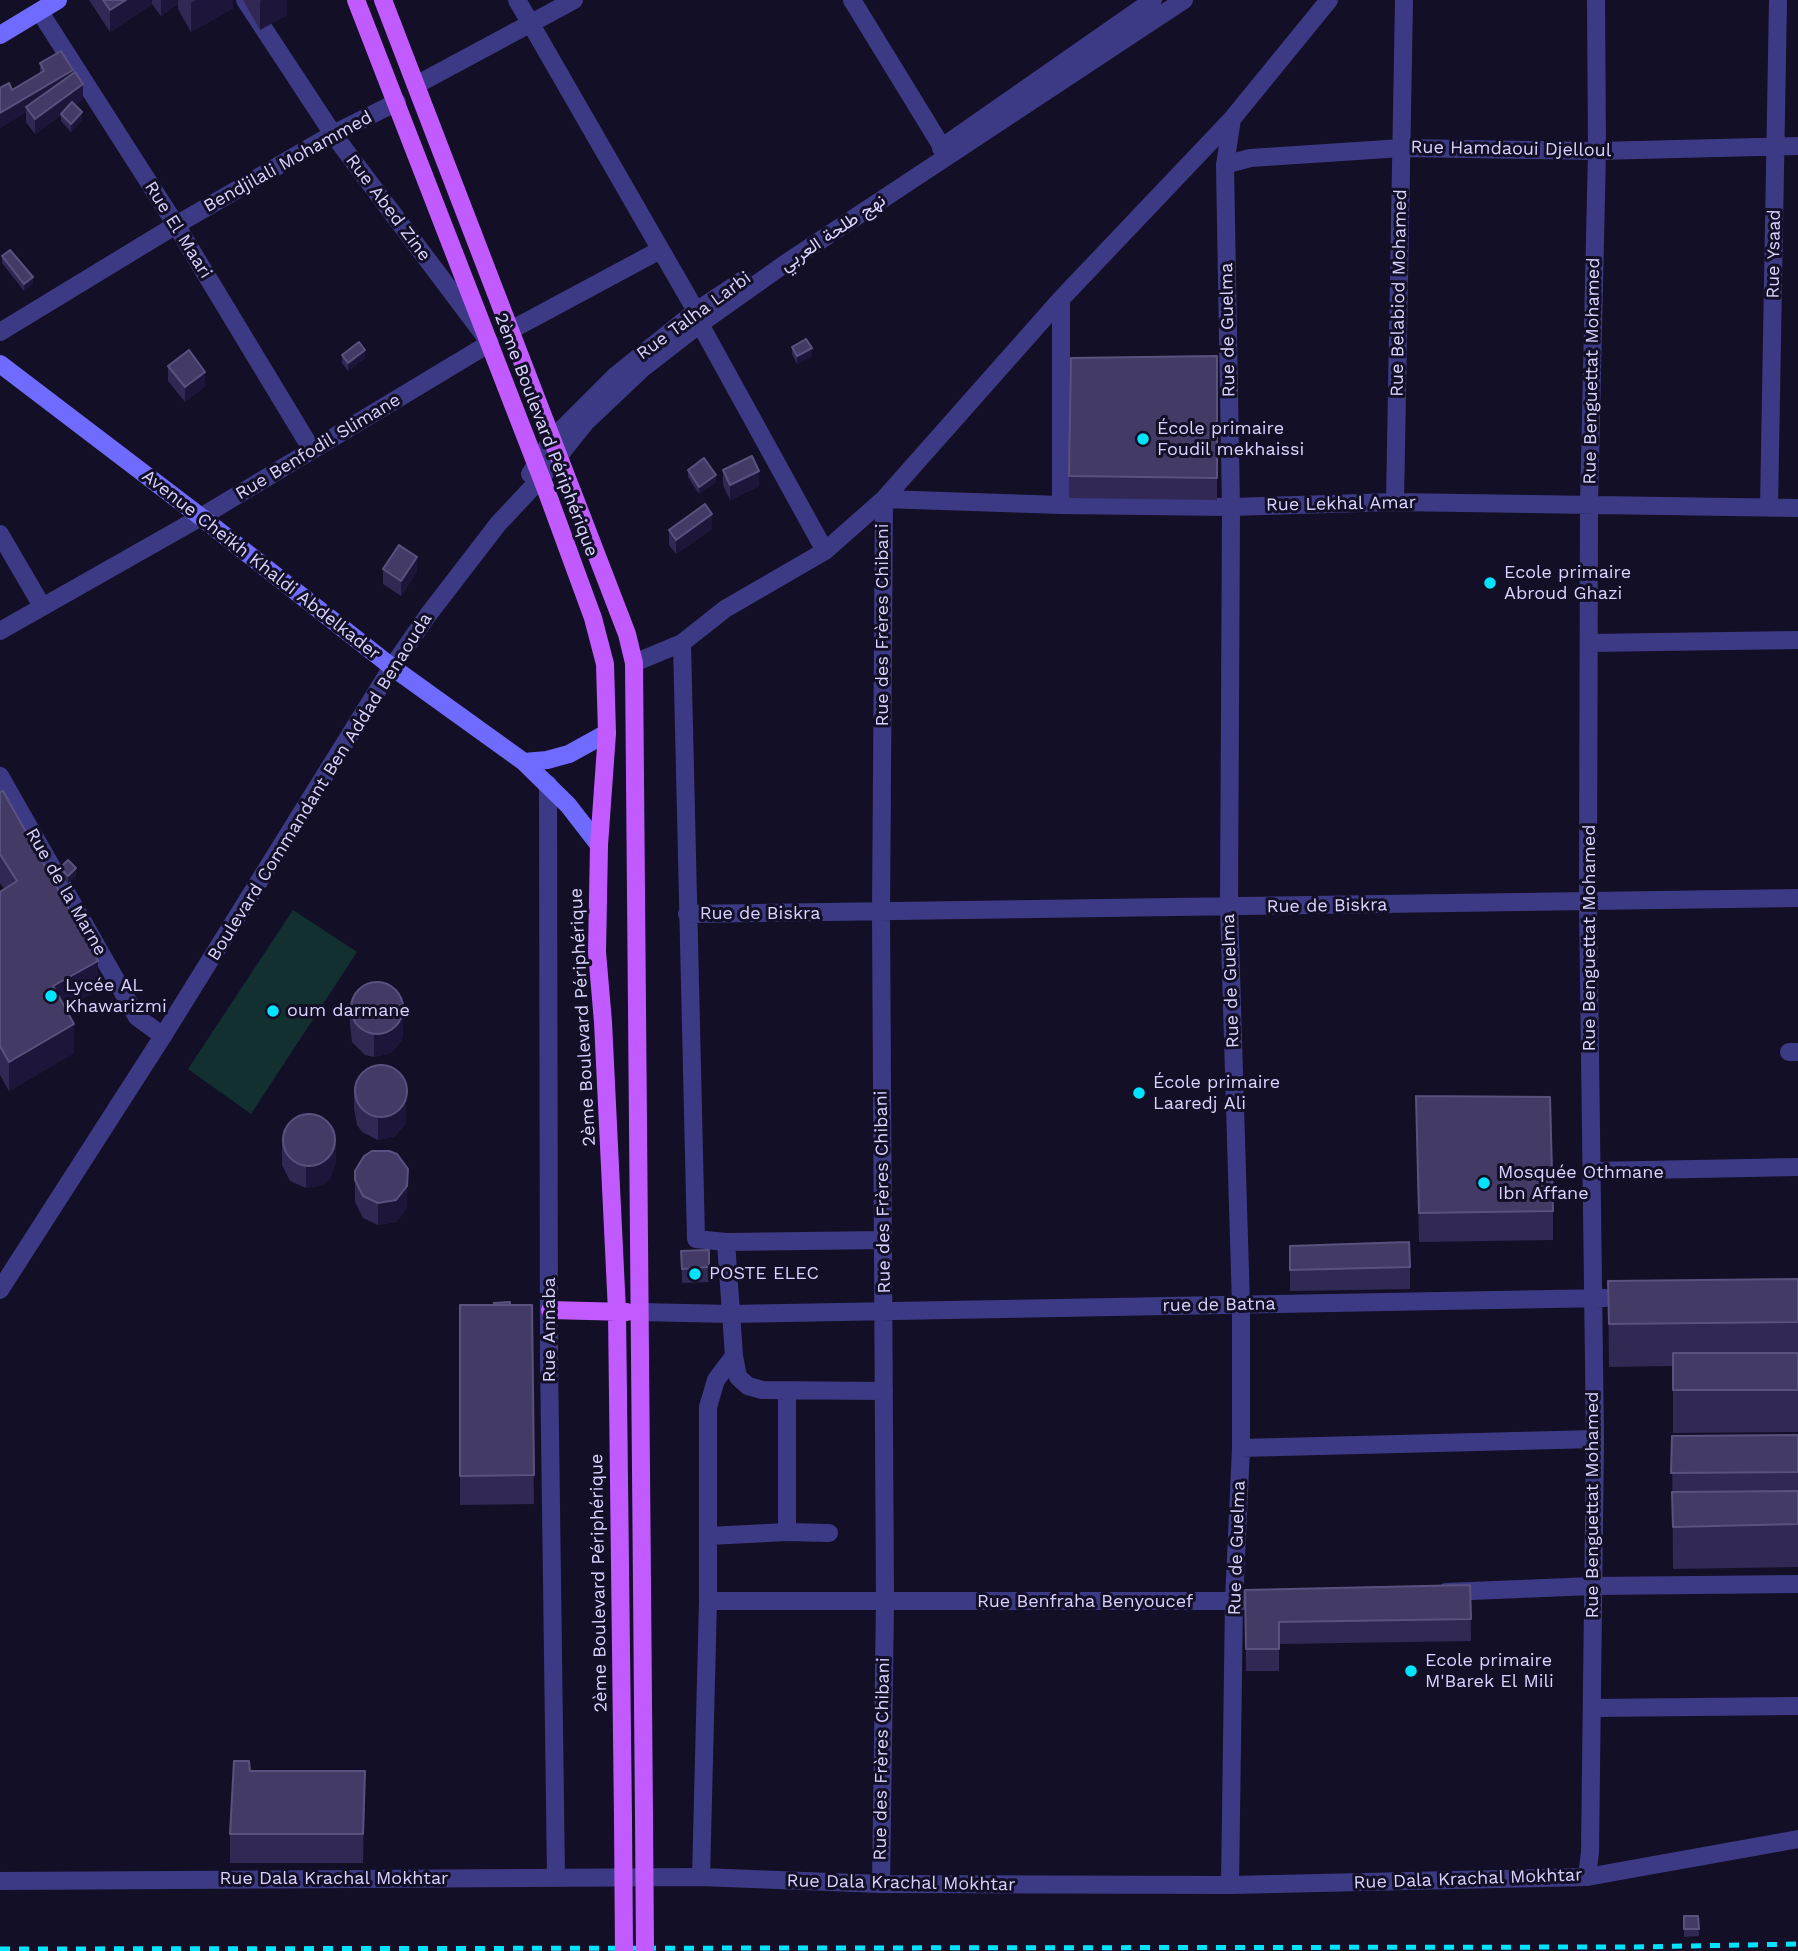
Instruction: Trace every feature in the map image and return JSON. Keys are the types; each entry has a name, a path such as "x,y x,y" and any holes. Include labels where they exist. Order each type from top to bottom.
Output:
{"main road":[{"path":"0,35 58,0"},
{"name":"2ème Boulevard Périphérique","path":"356,0 539,469 593,618 605,664 607,733 599,845 597,952 617,1311 624,1951"},
{"name":"2ème Boulevard Périphérique","path":"383,0 627,634 634,663 645,1951"},
{"name":"Avenue Cheïkh Khaldi Abdelkader","path":"0,364 392,667 524,762 568,805 599,845"},
{"path":"524,762 569,754 607,733"},
{"path":"550,1310 640,1312"}],"street":[{"name":"Rue Abed Zine","path":"245,0 333,134 490,343"},
{"path":"517,0 660,250 825,551"},
{"path":"416,85 574,0"},
{"path":"852,0 942,147"},
{"name":"Rue Talha Larbi","path":"698,318 1153,0"},
{"name":"نهج طلحة العربي","path":"555,447 586,422 698,318 786,263 1184,0"},
{"path":"634,663 682,643 725,609 825,551 884,499 1061,299 1232,120 1329,0"},
{"name":"Rue Belabiod Mohamed","path":"1395,502 1404,0"},
{"name":"Rue Benguettat Mohamed","path":"1587,1877 1590,1852 1595,1439 1588,901 1589,504 1597,151 1596,0"},
{"name":"Rue Ysaad","path":"1769,508 1779,0"},
{"name":"Rue El Maari","path":"40,12 176,225 312,450"},
{"name":"Bendjilali Mohammed","path":"0,332 333,134 397,102"},
{"name":"Rue de Guelma","path":"1230,1885 1234,1601 1241,1448 1241,1305 1229,907 1231,507 1225,165 1232,120"},
{"name":"Rue Hamdaoui Djelloul","path":"1225,165 1250,158 1402,148 1597,151 1798,146"},
{"path":"511,330 660,250"},
{"path":"1060,505 1061,299"},
{"name":"Rue Benfodil Slimane","path":"0,631 201,517 490,343"},
{"path":"539,469 555,447"},
{"name":"Boulevard Commandant Ben Addad Benaouda","path":"0,1290 163,1036 392,667 539,469"},
{"name":"Rue Lekhal Amar","path":"884,499 1231,507 1395,502 1798,508"},
{"name":"Rue des Frères Chibani","path":"881,1884 885,1602 881,913 884,499"},
{"path":"0,534 42,606"},
{"path":"1589,643 1798,640"},
{"path":"682,643 696,1239 726,1242 882,1240"},
{"name":"Rue de la Marne","path":"0,776 7,805 138,1017 163,1036"},
{"name":"Rue Annaba","path":"548,784 556,1877"},
{"name":"Rue de Biskra","path":"687,914 1798,898"},
{"path":"1592,1171 1798,1167"},
{"path":"726,1242 730,1314 738,1377 748,1386 761,1390 884,1391"},
{"name":"rue de Batna","path":"640,1312 730,1314 1621,1298"},
{"path":"701,1877 709,1536 708,1407 716,1380 734,1356"},
{"path":"787,1391 787,1532"},
{"path":"1241,1448 1595,1439"},
{"path":"709,1536 829,1533"},
{"path":"1427,1593 1593,1586 1798,1584"},
{"name":"Rue Benfraha Benyoucef","path":"708,1601 1261,1600"},
{"path":"1592,1708 1798,1706"},
{"name":"Rue Dala Krachal Mokhtar","path":"0,1881 701,1877 881,1884 1230,1885 1587,1877 1798,1839"}],"green space":[{"name":"oum darmane","path":"293,910 357,952 251,1114 188,1069"}],"building":[{"path":"103,0 126,0 110,10"},
{"path":"61,51 73,70 0,113 0,88 9,83 12,90 44,71 40,63"},
{"path":"75,72 83,84 35,119 26,107"},
{"path":"72,102 82,112 71,124 61,114"},
{"path":"10,250 33,277 24,284 2,256"},
{"path":"806,339 812,348 797,356 792,347"},
{"path":"359,342 365,350 348,363 342,355"},
{"path":"189,350 205,372 185,387 168,366"},
{"name":"École primaire Foudil mekhaissi","path":"1217,356 1217,478 1069,476 1071,358"},
{"path":"752,456 759,471 730,485 723,470"},
{"path":"704,458 716,475 699,487 688,470"},
{"path":"705,504 712,514 676,540 669,530"},
{"path":"399,545 417,557 401,581 383,569"},
{"path":"3,791 98,961 53,986 74,1024 9,1062 0,1046 0,892 17,881 0,854 0,792"},
{"path":"68,860 76,868 68,876 60,868"},
{"path":"377,982 396,989 403,1008 396,1027 377,1034 358,1027 351,1008 358,989"},
{"path":"381,1065 400,1072 407,1091 400,1110 381,1117 362,1110 355,1091 362,1072"},
{"name":"Mosquée Othmane Ibn Affane","path":"1416,1096 1550,1097 1553,1211 1419,1213"},
{"path":"309,1114 328,1121 335,1140 328,1159 309,1166 290,1159 283,1140 290,1121"},
{"path":"372,1151 397,1154 408,1169 407,1186 396,1200 378,1203 363,1196 355,1180 355,1171 364,1156"},
{"path":"1409,1242 1410,1267 1290,1270 1290,1246"},
{"path":"709,1250 709,1267 682,1269 681,1251"},
{"path":"1798,1279 1798,1322 1609,1324 1608,1281"},
{"path":"510,1302 510,1305 494,1303"},
{"path":"460,1305 532,1305 534,1475 460,1476"},
{"path":"1673,1353 1798,1353 1798,1390 1673,1390"},
{"path":"1798,1435 1798,1472 1671,1473 1672,1436"},
{"path":"1798,1491 1798,1524 1673,1527 1672,1492"},
{"path":"1470,1585 1471,1619 1279,1622 1279,1649 1246,1649 1245,1590"},
{"path":"234,1761 249,1761 250,1771 365,1771 363,1834 230,1834"},
{"path":"1684,1916 1698,1916 1699,1929 1684,1929"}],"railway":[{"path":"0,1949 1634,1947 1798,1944"}],"place":[{"name":"École primaire Foudil mekhaissi","path":"1143,439"},
{"name":"Ecole primaire Abroud Ghazi","path":"1490,583"},
{"name":"Lycée AL Khawarizmi","path":"51,996"},
{"name":"oum darmane","path":"273,1011"},
{"name":"École primaire Laaredj Ali","path":"1139,1093"},
{"name":"Mosquée Othmane Ibn Affane","path":"1484,1183"},
{"name":"POSTE ELEC","path":"695,1274"},
{"name":"Ecole primaire M'Barek El Mili","path":"1411,1671"}]}
